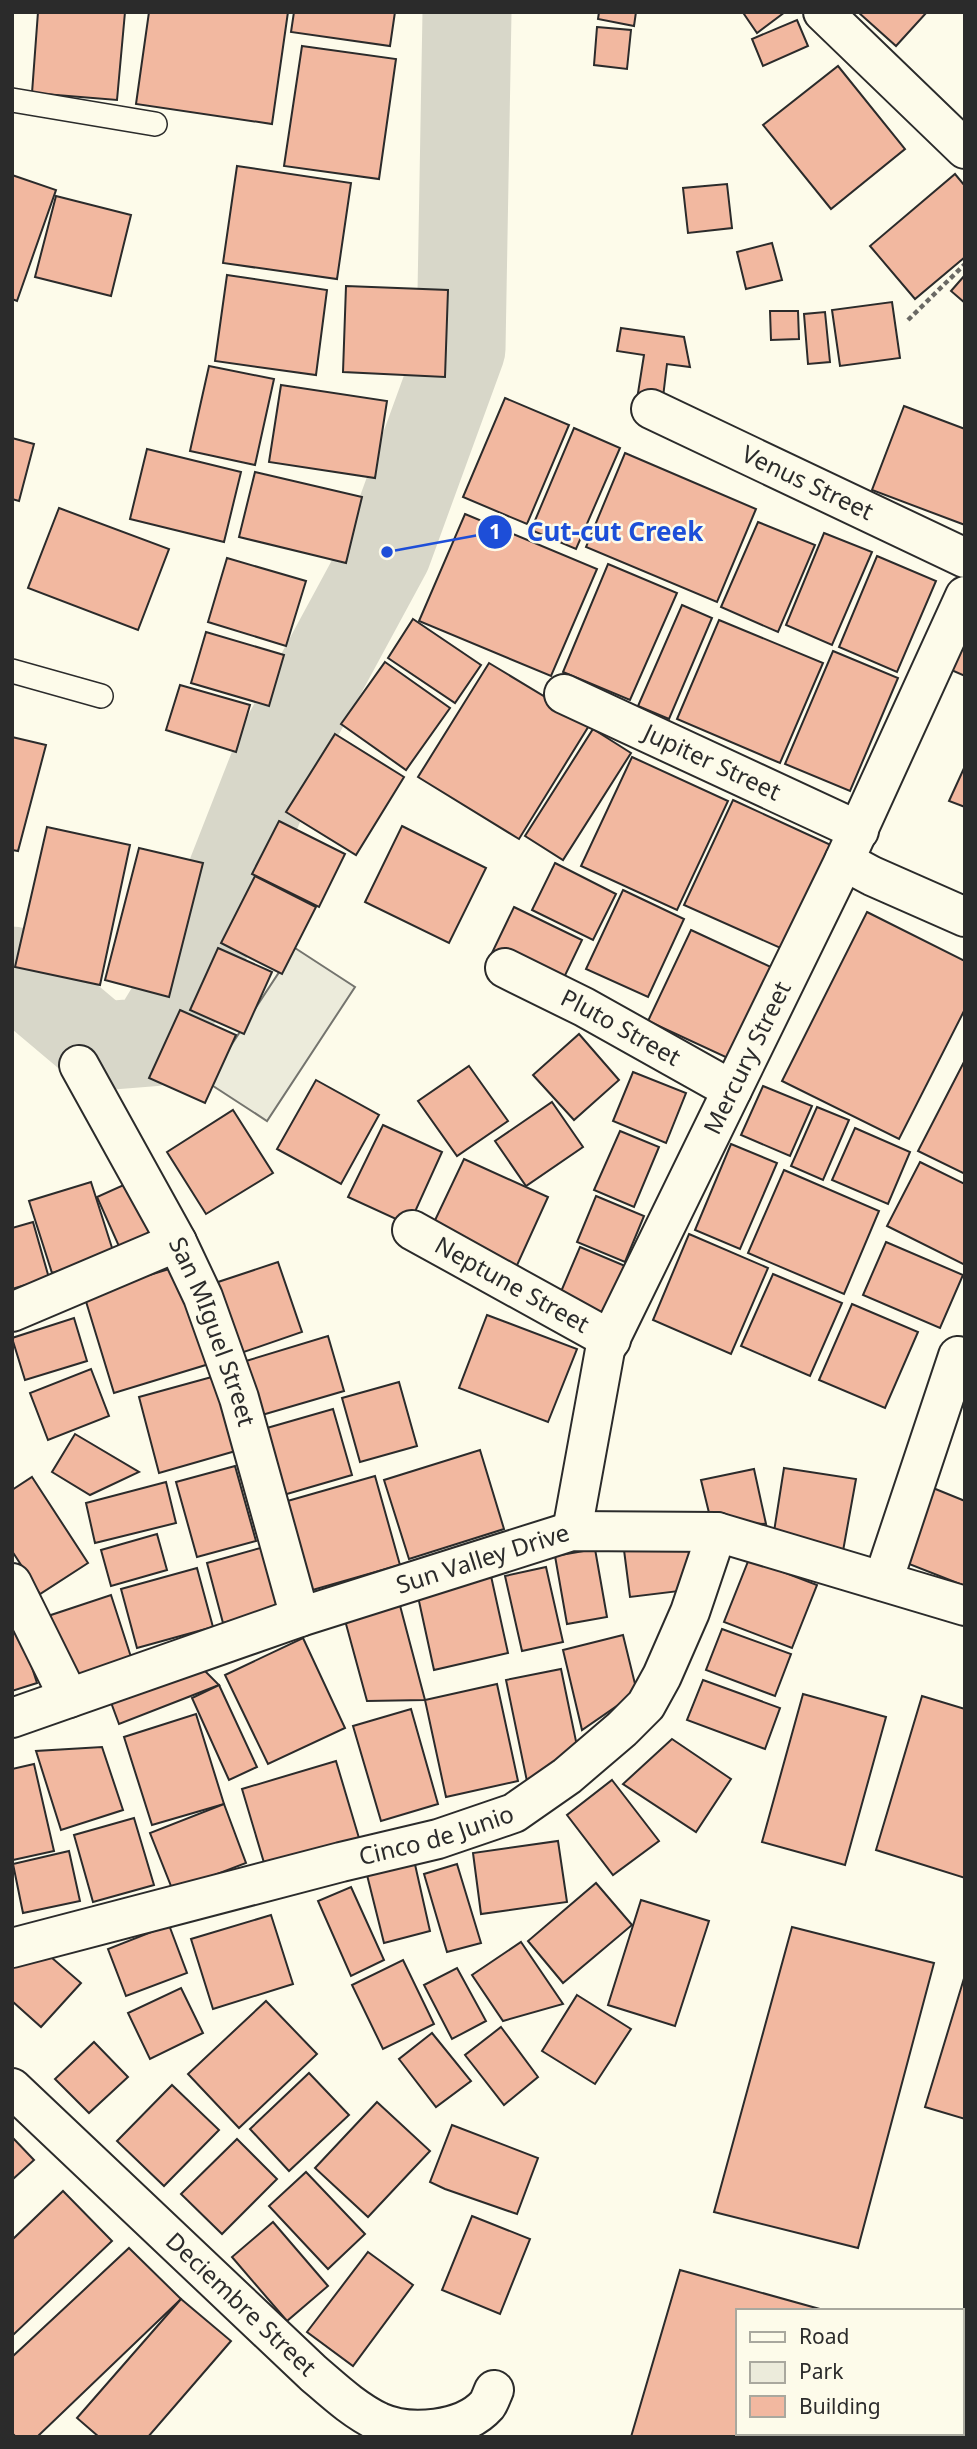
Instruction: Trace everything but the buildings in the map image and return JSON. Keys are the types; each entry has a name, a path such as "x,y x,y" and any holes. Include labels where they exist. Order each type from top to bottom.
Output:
{"street":[{"path":"823,12 965,149"},
{"name":"Venus Street","path":"651,409 965,558"},
{"name":"Mercury Street","path":"572,1531 605,1350 851,846 965,596"},
{"name":"Jupiter Street","path":"565,694 851,846 872,876 965,917"},
{"name":"Pluto Street","path":"505,968 584,1007 732,1090"},
{"name":"San MIguel Street","path":"79,1065 177,1242 203,1297 239,1398 300,1617"},
{"name":"Neptune Street","path":"412,1230 611,1340"},
{"path":"12,1312 177,1242"},
{"path":"883,1580 958,1356"},
{"name":"Sun Valley Drive","path":"12,1718 300,1617 572,1531 718,1532 965,1606"},
{"name":"Cinco de Junio","path":"12,1948 438,1839 514,1813 567,1776 646,1705 690,1612 718,1532"},
{"path":"12,1583 69,1698"},
{"name":"Deciembre Street","path":"12,2088 313,2373 361,2411 381,2423 432,2430 469,2418 487,2404 494,2390"}],"lane":[{"path":"12,100 155,124"},
{"path":"12,671 101,696"}],"path":[{"path":"908,320 965,264"}],"green space":[{"path":"295,948 355,987 267,1121 207,1082"}],"waterway":[{"path":"12,971 101,1046 151,1042 193,973 282,746 387,552 461,349 467,12"}],"place":[{"name":"Cut-cut Creek","path":"387,552"}]}
